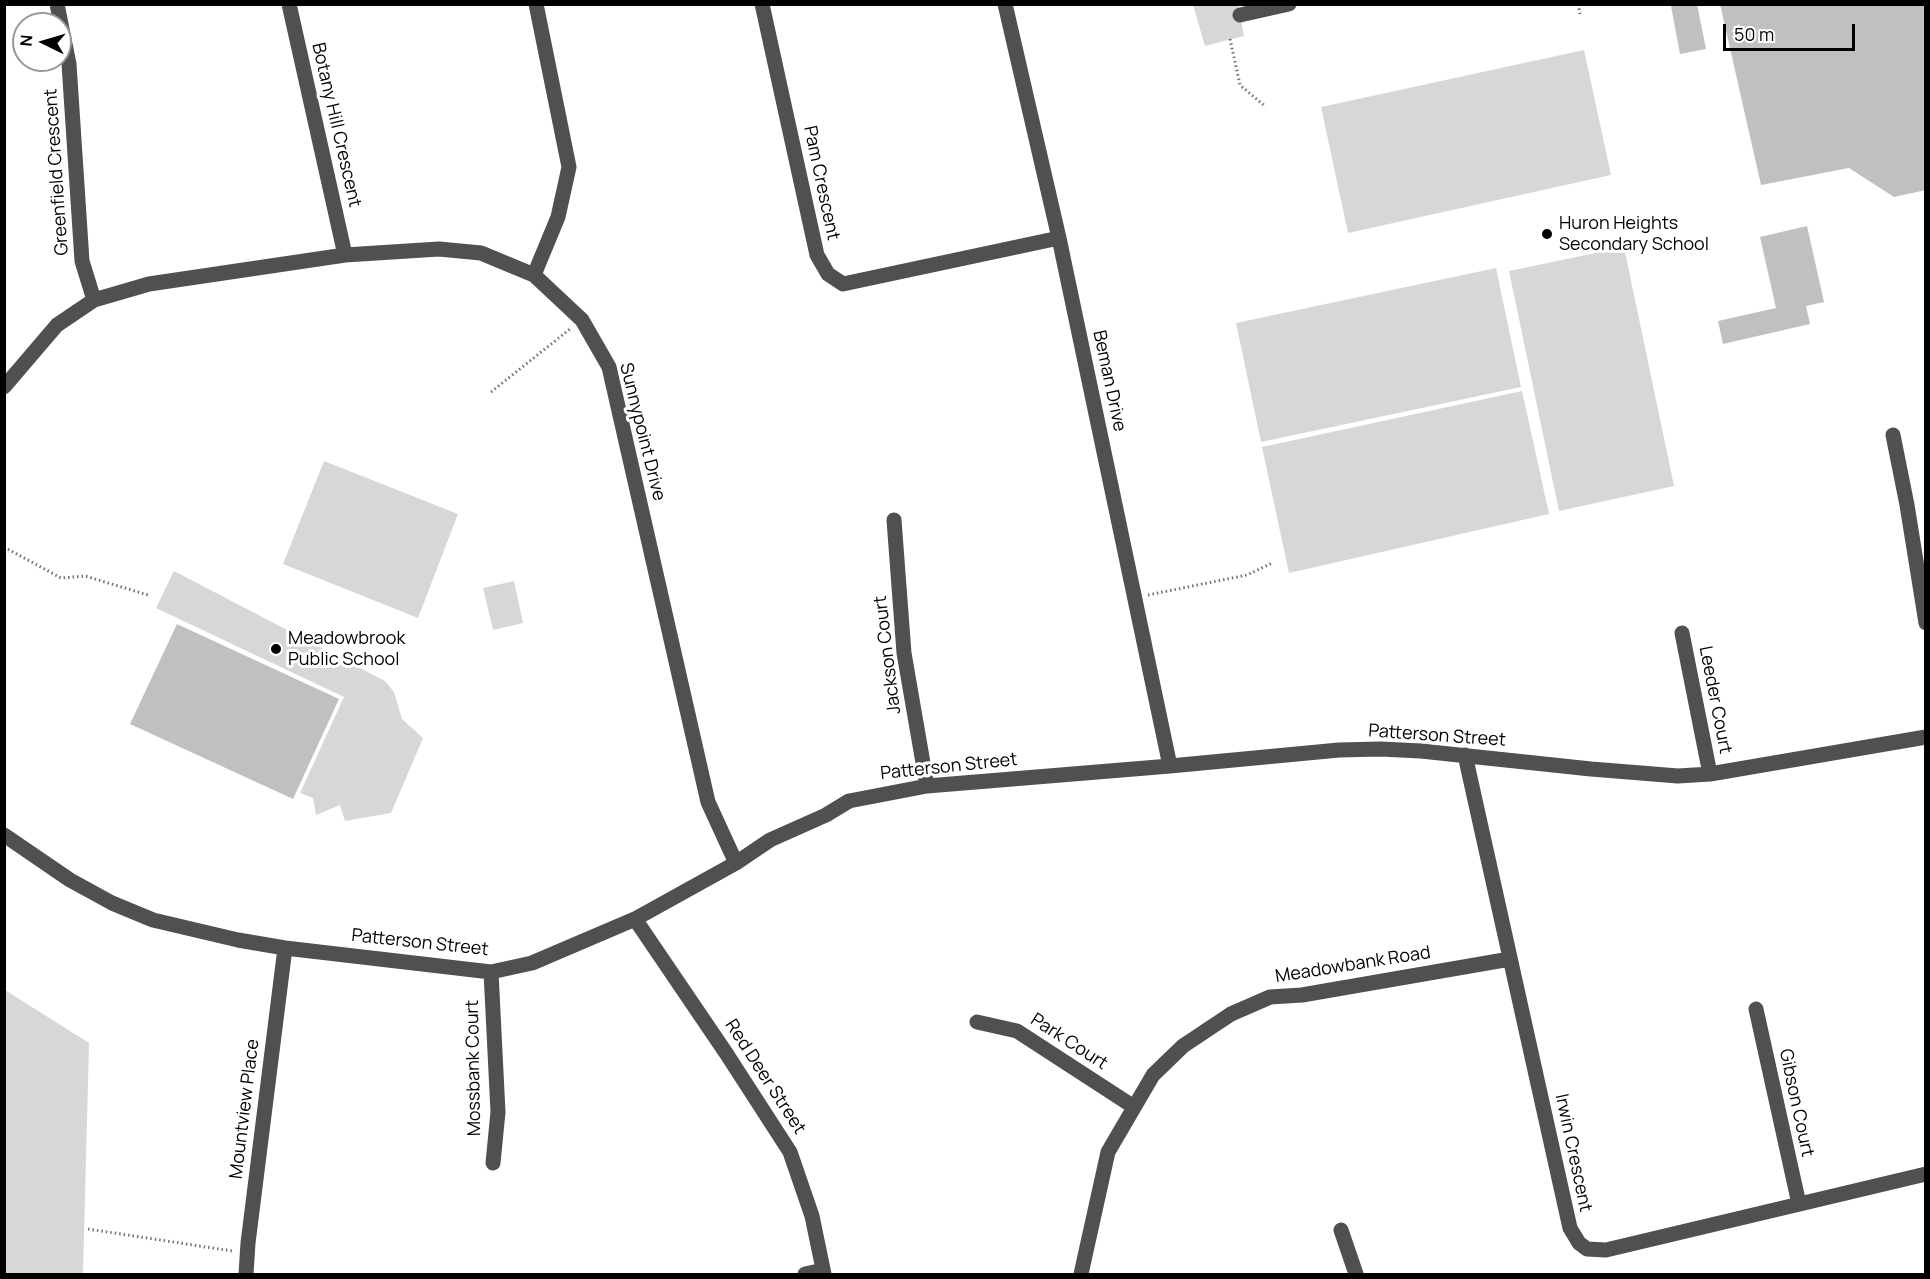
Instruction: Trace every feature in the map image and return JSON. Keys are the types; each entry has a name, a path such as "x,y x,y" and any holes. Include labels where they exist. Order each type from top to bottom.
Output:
{"street":[{"name":"Greenfield Crescent","path":"57,4 69,64 82,261 94,300"},
{"name":"Botany Hill Crescent","path":"289,4 345,255"},
{"path":"534,275 558,217 569,167 536,4"},
{"name":"Pam Crescent","path":"762,4 817,255 828,274 843,284 1059,238"},
{"name":"Beman Drive","path":"1005,4 1059,238 1170,766"},
{"path":"1240,15 1289,4"},
{"name":"Sunnypoint Drive","path":"4,387 57,325 94,300 149,284 345,255 439,249 481,253 534,275 582,320 609,368 708,802 736,863"},
{"path":"1893,435 1926,623"},
{"name":"Jackson Court","path":"894,520 904,653 927,786"},
{"name":"Leeder Court","path":"1682,633 1710,774"},
{"name":"Patterson Street","path":"4,835 70,880 112,903 153,920 238,940 285,948 491,972 532,963 635,919 736,863 770,840 849,801 927,786 1339,750 1411,750 1678,776 1710,774 1926,737"},
{"name":"Irwin Crescent","path":"1465,755 1570,1228 1579,1243 1587,1249 1606,1250 1926,1174"},
{"name":"Red Deer Street","path":"635,919 790,1152 812,1216 823,1272"},
{"name":"Mountview Place","path":"246,1275 285,948"},
{"name":"Meadowbank Road","path":"1081,1275 1108,1152 1153,1075 1183,1046 1231,1014 1270,997 1302,995 1510,959"},
{"name":"Mossbank Court","path":"491,972 498,1112 493,1163"},
{"name":"Gibson Court","path":"1756,1009 1799,1204"},
{"name":"Park Court","path":"977,1022 1017,1030 1134,1107"},
{"path":"1341,1230 1356,1275"},
{"path":"805,1275 823,1272"}],"path":[{"path":"1578,4 1580,14"},
{"path":"1230,39 1240,85 1266,107"},
{"path":"491,392 582,320"},
{"path":"4,547 61,578 85,576 148,595"},
{"path":"1135,598 1247,575 1272,563"},
{"path":"88,1229 248,1253"}],"shaded area":[{"path":"1193,5 1238,5 1244,36 1205,46"},
{"path":"1584,50 1611,175 1348,233 1321,107"},
{"path":"1624,247 1674,486 1559,511 1509,271"},
{"path":"1496,268 1521,387 1261,442 1236,323"},
{"path":"1522,391 1549,514 1289,573 1262,447"},
{"path":"324,461 458,514 418,618 283,564"},
{"path":"174,571 385,681 394,692 402,719 423,738 391,813 345,821 340,805 316,815 313,798 300,793 344,697 156,608"},
{"path":"514,581 523,623 493,630 483,588"},
{"path":"5,990 89,1043 83,1274 5,1274"}],"building":[{"path":"1697,4 1706,49 1680,54 1671,6"},
{"path":"1720,4 1926,4 1926,190 1894,197 1849,168 1761,185"},
{"path":"1807,226 1824,302 1806,306 1810,324 1723,344 1718,321 1776,308 1760,237"},
{"path":"177,624 339,699 293,799 130,724"}],"place":[{"name":"Huron Heights Secondary School","path":"1547,234"},
{"name":"Meadowbrook Public School","path":"276,649"}]}
